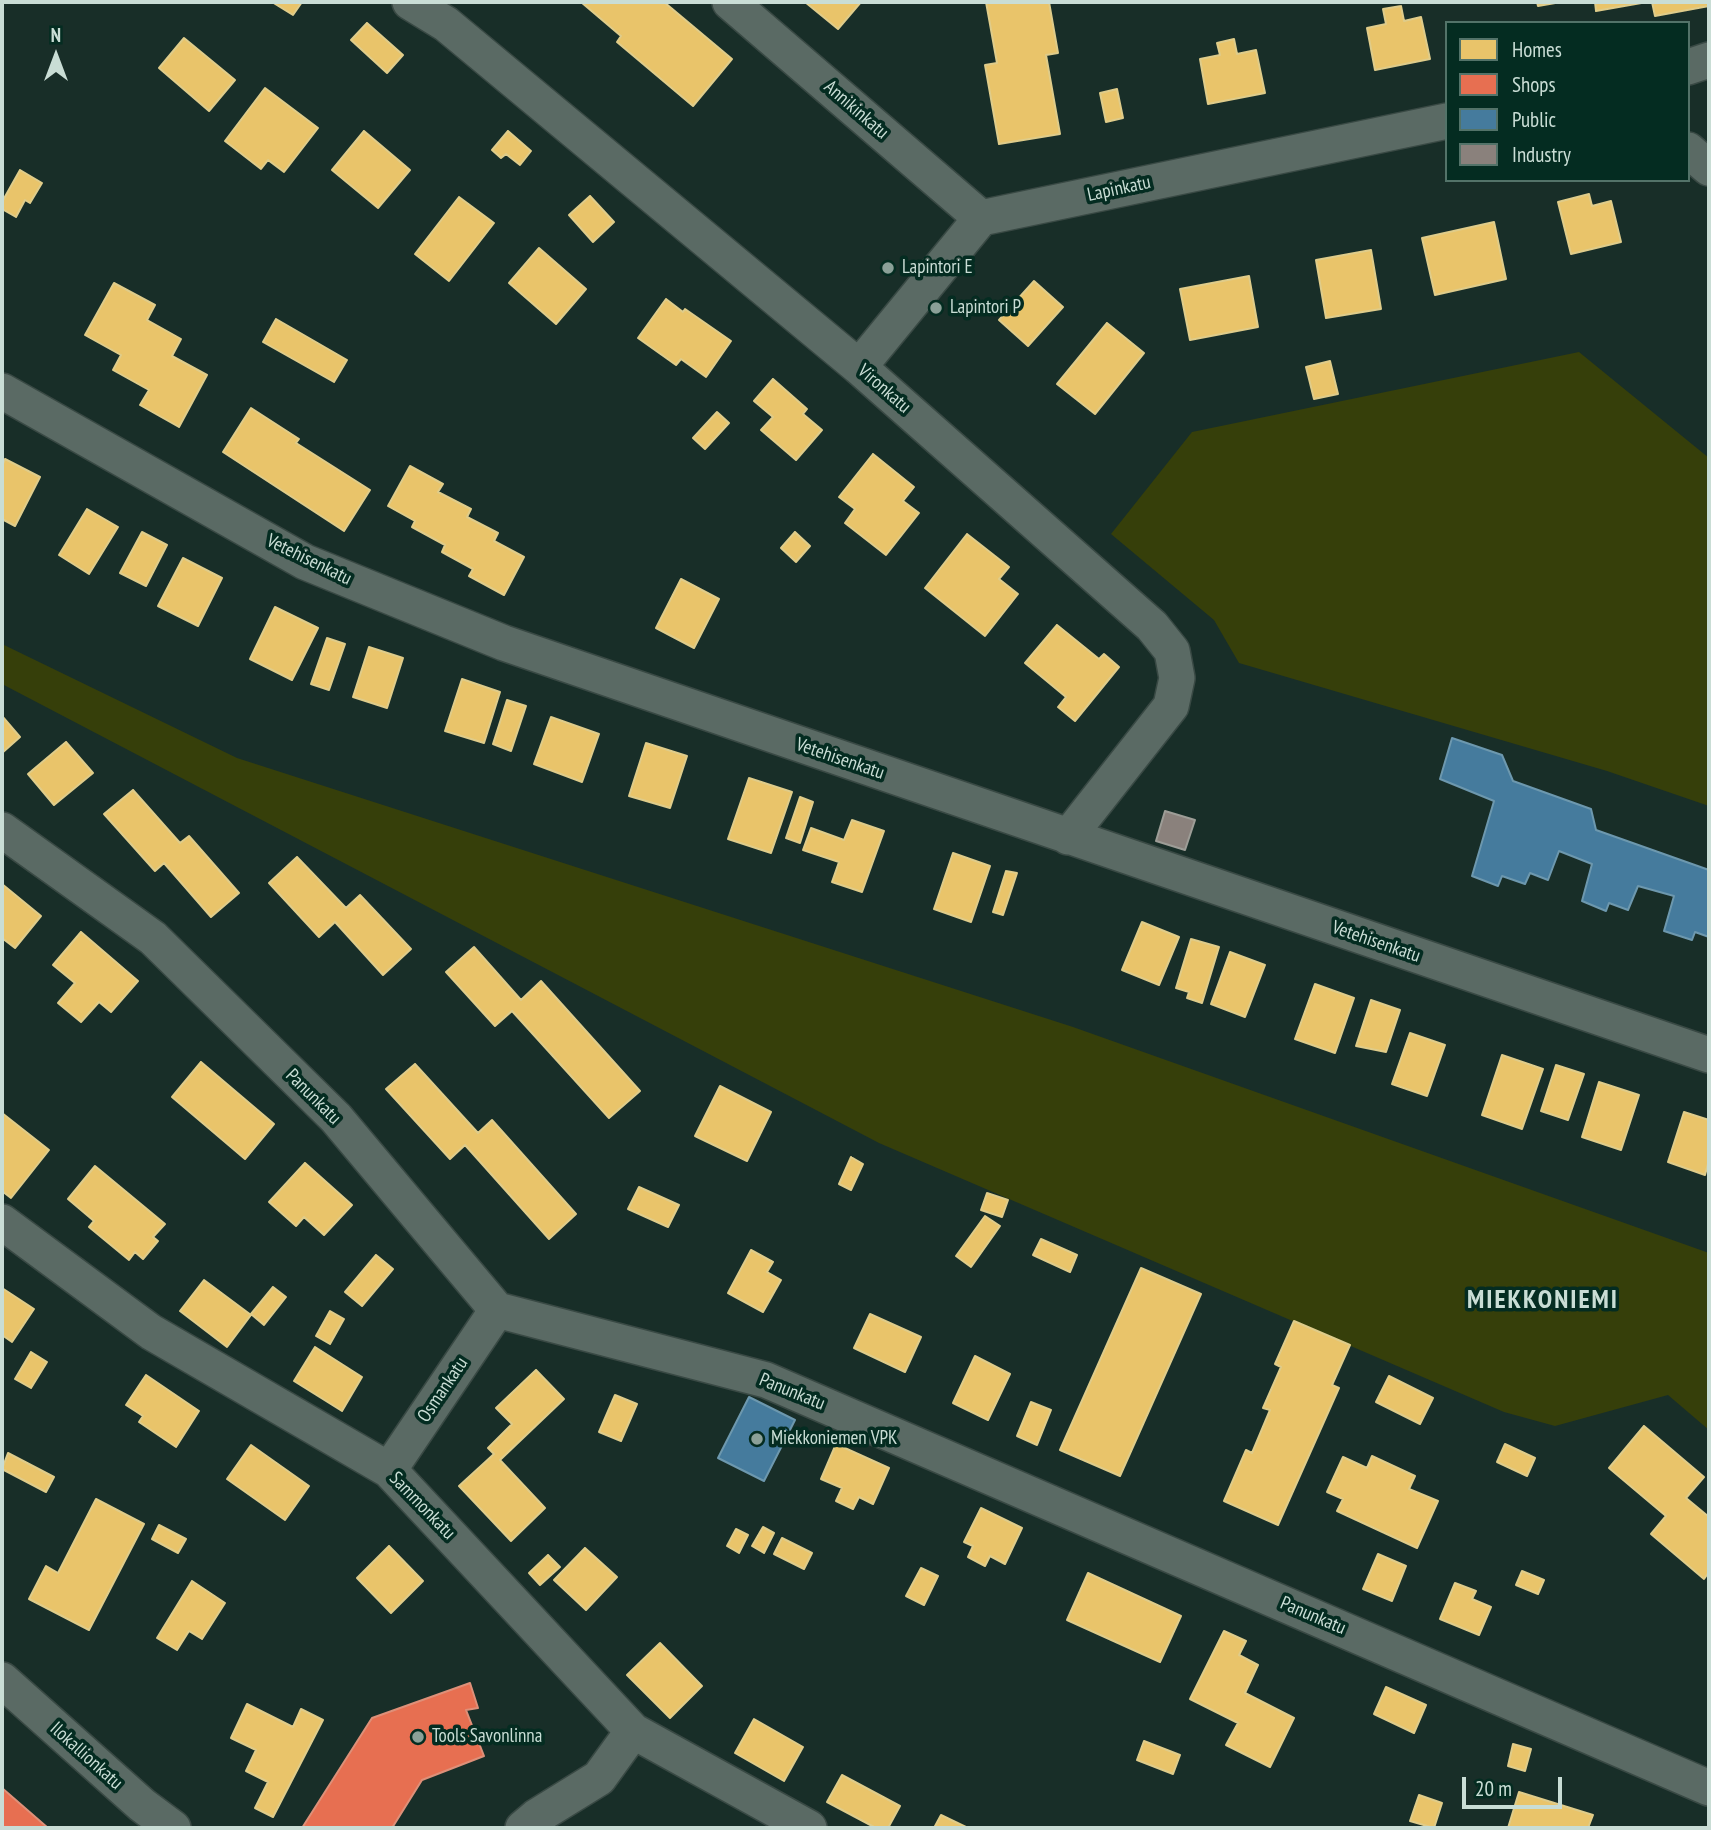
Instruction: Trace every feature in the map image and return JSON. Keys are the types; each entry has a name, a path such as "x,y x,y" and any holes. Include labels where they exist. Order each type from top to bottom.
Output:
{"street":[{"name":"Vironkatu","path":"410,2 446,24 859,367 1153,626 1172,651 1177,678 1171,706 1068,837"},
{"name":"Annikinkatu","path":"730,2 981,218"},
{"path":"1690,66 1709,60"},
{"name":"Lapinkatu","path":"981,218 1445,121"},
{"path":"1690,152 1709,168"},
{"path":"859,367 981,218"},
{"name":"Vetehisenkatu","path":"2,391 305,562 504,643 1709,1055"},
{"name":"Panunkatu","path":"2,830 153,939 336,1118 497,1310 766,1380 1709,1788"},
{"name":"Sammonkatu","path":"2,1222 151,1332 389,1470 633,1731 809,1828"},
{"name":"Osmankatu","path":"389,1470 497,1310"},
{"name":"Ilokallionkatu","path":"2,1680 142,1805 173,1828"},
{"path":"523,1828 536,1816 599,1778 633,1731"}],"green space":[{"path":"1579,352 1709,458 1709,806 1607,771 1239,663 1214,620 1111,534 1192,432"},
{"path":"2,644 237,758 1073,1027 1709,1253 1709,1430 1668,1395 1555,1426 1504,1412 879,1143 2,684"}],"building: Homes":[{"path":"272,2 302,2 293,15"},
{"path":"581,2 664,2 732,59 693,106 617,42 621,36"},
{"path":"805,2 861,2 838,29"},
{"path":"986,2 1049,2 1058,53 1046,55 1060,134 999,144 985,65 997,63"},
{"path":"1537,2 1561,2 1538,6"},
{"path":"1595,2 1647,2 1596,11"},
{"path":"1652,2 1709,2 1709,6 1655,16"},
{"path":"1401,6 1404,21 1421,17 1430,59 1375,70 1367,28 1386,24 1383,9"},
{"path":"367,23 403,55 387,73 351,40"},
{"path":"184,38 235,80 209,111 159,68"},
{"path":"1234,39 1237,54 1256,50 1265,93 1208,104 1200,59 1220,55 1217,43"},
{"path":"265,88 318,128 284,172 268,160 261,169 225,141"},
{"path":"1117,89 1123,118 1106,122 1100,93"},
{"path":"364,131 410,170 378,208 332,170"},
{"path":"508,131 531,151 520,165 506,154 501,158 492,150"},
{"path":"20,170 42,183 30,203 25,200 16,217 2,209 2,202"},
{"path":"1589,194 1592,206 1611,201 1621,242 1571,254 1558,202"},
{"path":"590,196 614,222 593,242 569,215"},
{"path":"459,197 494,223 449,281 415,254"},
{"path":"1494,222 1506,279 1435,295 1422,238"},
{"path":"539,248 586,289 556,324 509,283"},
{"path":"1371,250 1381,309 1326,318 1316,260"},
{"path":"1249,276 1258,327 1190,340 1180,289"},
{"path":"1034,281 1063,307 1028,346 999,320"},
{"path":"114,283 155,305 147,320 181,339 172,356 207,375 179,427 140,405 149,390 113,370 121,355 85,335"},
{"path":"666,299 731,341 706,377 681,359 676,365 638,338"},
{"path":"276,319 347,360 334,382 263,342"},
{"path":"1107,323 1144,353 1095,414 1057,384"},
{"path":"1330,361 1338,394 1314,399 1306,367"},
{"path":"773,379 807,409 803,414 822,430 796,460 761,430 773,417 754,401"},
{"path":"251,408 299,439 296,443 370,490 344,531 223,452"},
{"path":"717,412 729,423 705,449 693,438"},
{"path":"873,454 914,487 903,501 919,513 886,555 845,523 855,509 839,497"},
{"path":"5,459 40,477 15,526 2,519 2,466"},
{"path":"410,466 443,484 438,492 471,509 467,517 498,533 494,541 524,557 504,595 469,576 473,569 442,552 445,545 412,527 415,521 388,506"},
{"path":"87,509 118,527 89,574 59,555"},
{"path":"142,532 167,545 146,586 120,573"},
{"path":"795,532 810,546 796,562 781,548"},
{"path":"967,534 1009,567 999,579 1018,594 985,636 925,588"},
{"path":"183,558 222,578 198,626 158,606"},
{"path":"681,579 719,599 694,648 656,628"},
{"path":"275,607 318,628 292,680 250,659"},
{"path":"1057,625 1099,659 1104,654 1119,667 1075,721 1058,707 1066,697 1025,663"},
{"path":"327,638 345,644 329,690 311,684"},
{"path":"369,647 403,658 387,708 353,697"},
{"path":"462,679 500,692 484,743 445,731"},
{"path":"507,700 526,706 511,751 493,744"},
{"path":"2,716 20,737 2,753"},
{"path":"551,717 599,734 582,782 534,764"},
{"path":"66,742 93,773 54,805 28,774"},
{"path":"646,743 687,756 670,808 629,796"},
{"path":"749,778 792,792 771,853 728,839"},
{"path":"133,790 180,843 189,836 239,893 211,917 164,863 155,871 104,814"},
{"path":"800,797 813,802 800,843 786,838"},
{"path":"852,820 884,831 862,892 832,882 839,862 803,850 811,828 844,840"},
{"path":"953,853 990,866 971,922 934,909"},
{"path":"297,857 346,908 360,895 411,949 383,975 335,922 319,937 269,883"},
{"path":"1006,871 1017,873 1003,915 993,912"},
{"path":"2,884 41,916 15,948 2,938"},
{"path":"1142,922 1179,937 1159,985 1122,970"},
{"path":"81,932 138,981 111,1012 99,1002 81,1022 58,1003 75,983 53,965"},
{"path":"1191,939 1219,947 1202,1003 1187,998 1189,992 1176,988"},
{"path":"474,947 521,1000 541,981 640,1091 609,1118 512,1011 495,1026 446,972"},
{"path":"1230,952 1265,965 1245,1017 1211,1004"},
{"path":"1315,984 1354,998 1335,1053 1295,1039"},
{"path":"1371,1000 1400,1010 1386,1052 1356,1046"},
{"path":"1410,1033 1445,1045 1427,1096 1392,1084"},
{"path":"1502,1055 1543,1069 1522,1129 1482,1115"},
{"path":"201,1062 274,1124 245,1159 172,1097"},
{"path":"415,1064 478,1133 492,1120 576,1214 549,1239 465,1145 450,1159 386,1089"},
{"path":"1556,1065 1584,1074 1568,1120 1541,1111"},
{"path":"1599,1082 1639,1095 1621,1150 1582,1137"},
{"path":"720,1086 771,1112 747,1161 695,1136"},
{"path":"1684,1112 1709,1120 1709,1160 1705,1175 1668,1162"},
{"path":"2,1113 49,1150 11,1198 2,1191"},
{"path":"851,1157 863,1164 851,1190 839,1184"},
{"path":"305,1163 352,1205 324,1235 304,1217 296,1226 269,1202"},
{"path":"95,1166 165,1224 153,1237 158,1241 143,1259 135,1252 129,1260 89,1227 94,1221 68,1199"},
{"path":"639,1187 679,1205 668,1227 628,1209"},
{"path":"987,1193 1008,1200 1002,1217 981,1210"},
{"path":"985,1216 1000,1226 971,1267 956,1256"},
{"path":"1041,1239 1077,1255 1070,1272 1033,1255"},
{"path":"751,1250 773,1262 767,1272 781,1280 763,1312 728,1293"},
{"path":"376,1255 393,1269 362,1306 345,1292"},
{"path":"1141,1268 1201,1294 1120,1476 1060,1450"},
{"path":"204,1280 251,1315 227,1347 180,1311"},
{"path":"273,1287 286,1297 264,1325 251,1314"},
{"path":"2,1288 34,1309 12,1342 2,1335"},
{"path":"330,1311 344,1319 330,1344 316,1336"},
{"path":"870,1314 921,1337 905,1372 854,1348"},
{"path":"1294,1321 1350,1345 1332,1385 1339,1388 1278,1525 1224,1501 1246,1450 1252,1453 1270,1410 1263,1408 1281,1367 1275,1364"},
{"path":"315,1347 362,1377 342,1411 294,1381"},
{"path":"31,1352 47,1362 31,1388 15,1379"},
{"path":"975,1356 1010,1374 988,1420 953,1403"},
{"path":"536,1370 564,1399 500,1460 545,1508 511,1541 459,1486 494,1454 488,1448 512,1424 496,1408"},
{"path":"146,1375 199,1411 176,1447 139,1422 143,1416 126,1405"},
{"path":"1389,1376 1433,1398 1420,1424 1376,1402"},
{"path":"615,1395 637,1404 621,1441 599,1432"},
{"path":"1031,1402 1051,1410 1037,1445 1017,1436"},
{"path":"1644,1426 1704,1477 1686,1498 1709,1517 1709,1572 1704,1579 1651,1534 1666,1516 1609,1468"},
{"path":"836,1444 889,1468 873,1504 859,1497 853,1509 836,1501 842,1488 821,1479"},
{"path":"1505,1444 1535,1458 1527,1476 1497,1462"},
{"path":"251,1445 309,1486 285,1520 227,1479"},
{"path":"8,1453 54,1477 46,1492 2,1469"},
{"path":"1372,1456 1415,1476 1409,1489 1438,1501 1417,1548 1337,1511 1343,1499 1327,1492 1343,1457 1367,1468"},
{"path":"96,1499 144,1524 89,1630 29,1599 46,1566 58,1573"},
{"path":"981,1508 1022,1528 1005,1564 990,1556 985,1566 968,1557 973,1546 964,1542"},
{"path":"159,1525 186,1539 178,1553 152,1539"},
{"path":"763,1527 774,1533 764,1553 752,1546"},
{"path":"736,1529 748,1535 739,1553 727,1546"},
{"path":"782,1538 812,1553 804,1569 774,1554"},
{"path":"389,1546 423,1581 391,1613 357,1578"},
{"path":"585,1548 617,1577 586,1610 554,1580"},
{"path":"1378,1554 1406,1566 1392,1601 1363,1589"},
{"path":"548,1555 560,1567 540,1585 529,1573"},
{"path":"921,1568 938,1576 924,1605 906,1596"},
{"path":"1522,1571 1544,1580 1538,1594 1516,1585"},
{"path":"1088,1573 1181,1616 1160,1662 1067,1620"},
{"path":"192,1581 225,1603 202,1639 189,1631 177,1650 157,1638"},
{"path":"1455,1583 1476,1591 1472,1599 1491,1607 1479,1635 1440,1619"},
{"path":"1224,1631 1246,1641 1239,1655 1258,1665 1245,1693 1294,1718 1270,1767 1226,1745 1238,1723 1190,1699"},
{"path":"660,1643 702,1686 670,1718 627,1675"},
{"path":"1386,1687 1426,1705 1414,1733 1374,1714"},
{"path":"247,1704 293,1727 301,1709 323,1720 273,1817 255,1808 268,1782 246,1771 256,1750 231,1738"},
{"path":"754,1719 803,1747 784,1781 735,1753"},
{"path":"1144,1741 1180,1755 1173,1774 1137,1760"},
{"path":"1513,1744 1531,1749 1525,1771 1508,1766"},
{"path":"842,1775 900,1806 888,1828 876,1828 827,1802"},
{"path":"1519,1792 1593,1815 1588,1828 1508,1828"},
{"path":"1419,1795 1442,1803 1434,1828 1410,1821"},
{"path":"941,1815 968,1828 934,1828"}],"building: Shops":[{"name":"Tools Savonlinna","path":"470,1683 478,1708 466,1710 484,1756 422,1780 392,1828 302,1828 372,1718"},
{"path":"2,1788 48,1828 2,1828"}],"building: Public":[{"path":"1452,738 1502,755 1513,781 1591,809 1596,830 1709,870 1709,937 1695,932 1692,940 1664,931 1674,896 1638,886 1628,910 1609,903 1606,911 1582,901 1592,864 1559,851 1548,880 1530,873 1525,884 1502,876 1498,886 1472,876 1494,801 1440,779"},
{"name":"Miekkoniemen VPK","path":"749,1397 795,1420 764,1481 718,1458"}],"building: Industry":[{"path":"1165,811 1195,820 1185,850 1156,841"}],"place":[{"name":"Lapintori E","path":"888,268"},
{"name":"Lapintori P","path":"936,308"},
{"name":"Miekkoniemen VPK","path":"757,1439"},
{"name":"Tools Savonlinna","path":"418,1737"}],"district":[{"name":"MIEKKONIEMI","path":"1543,1301"}]}
